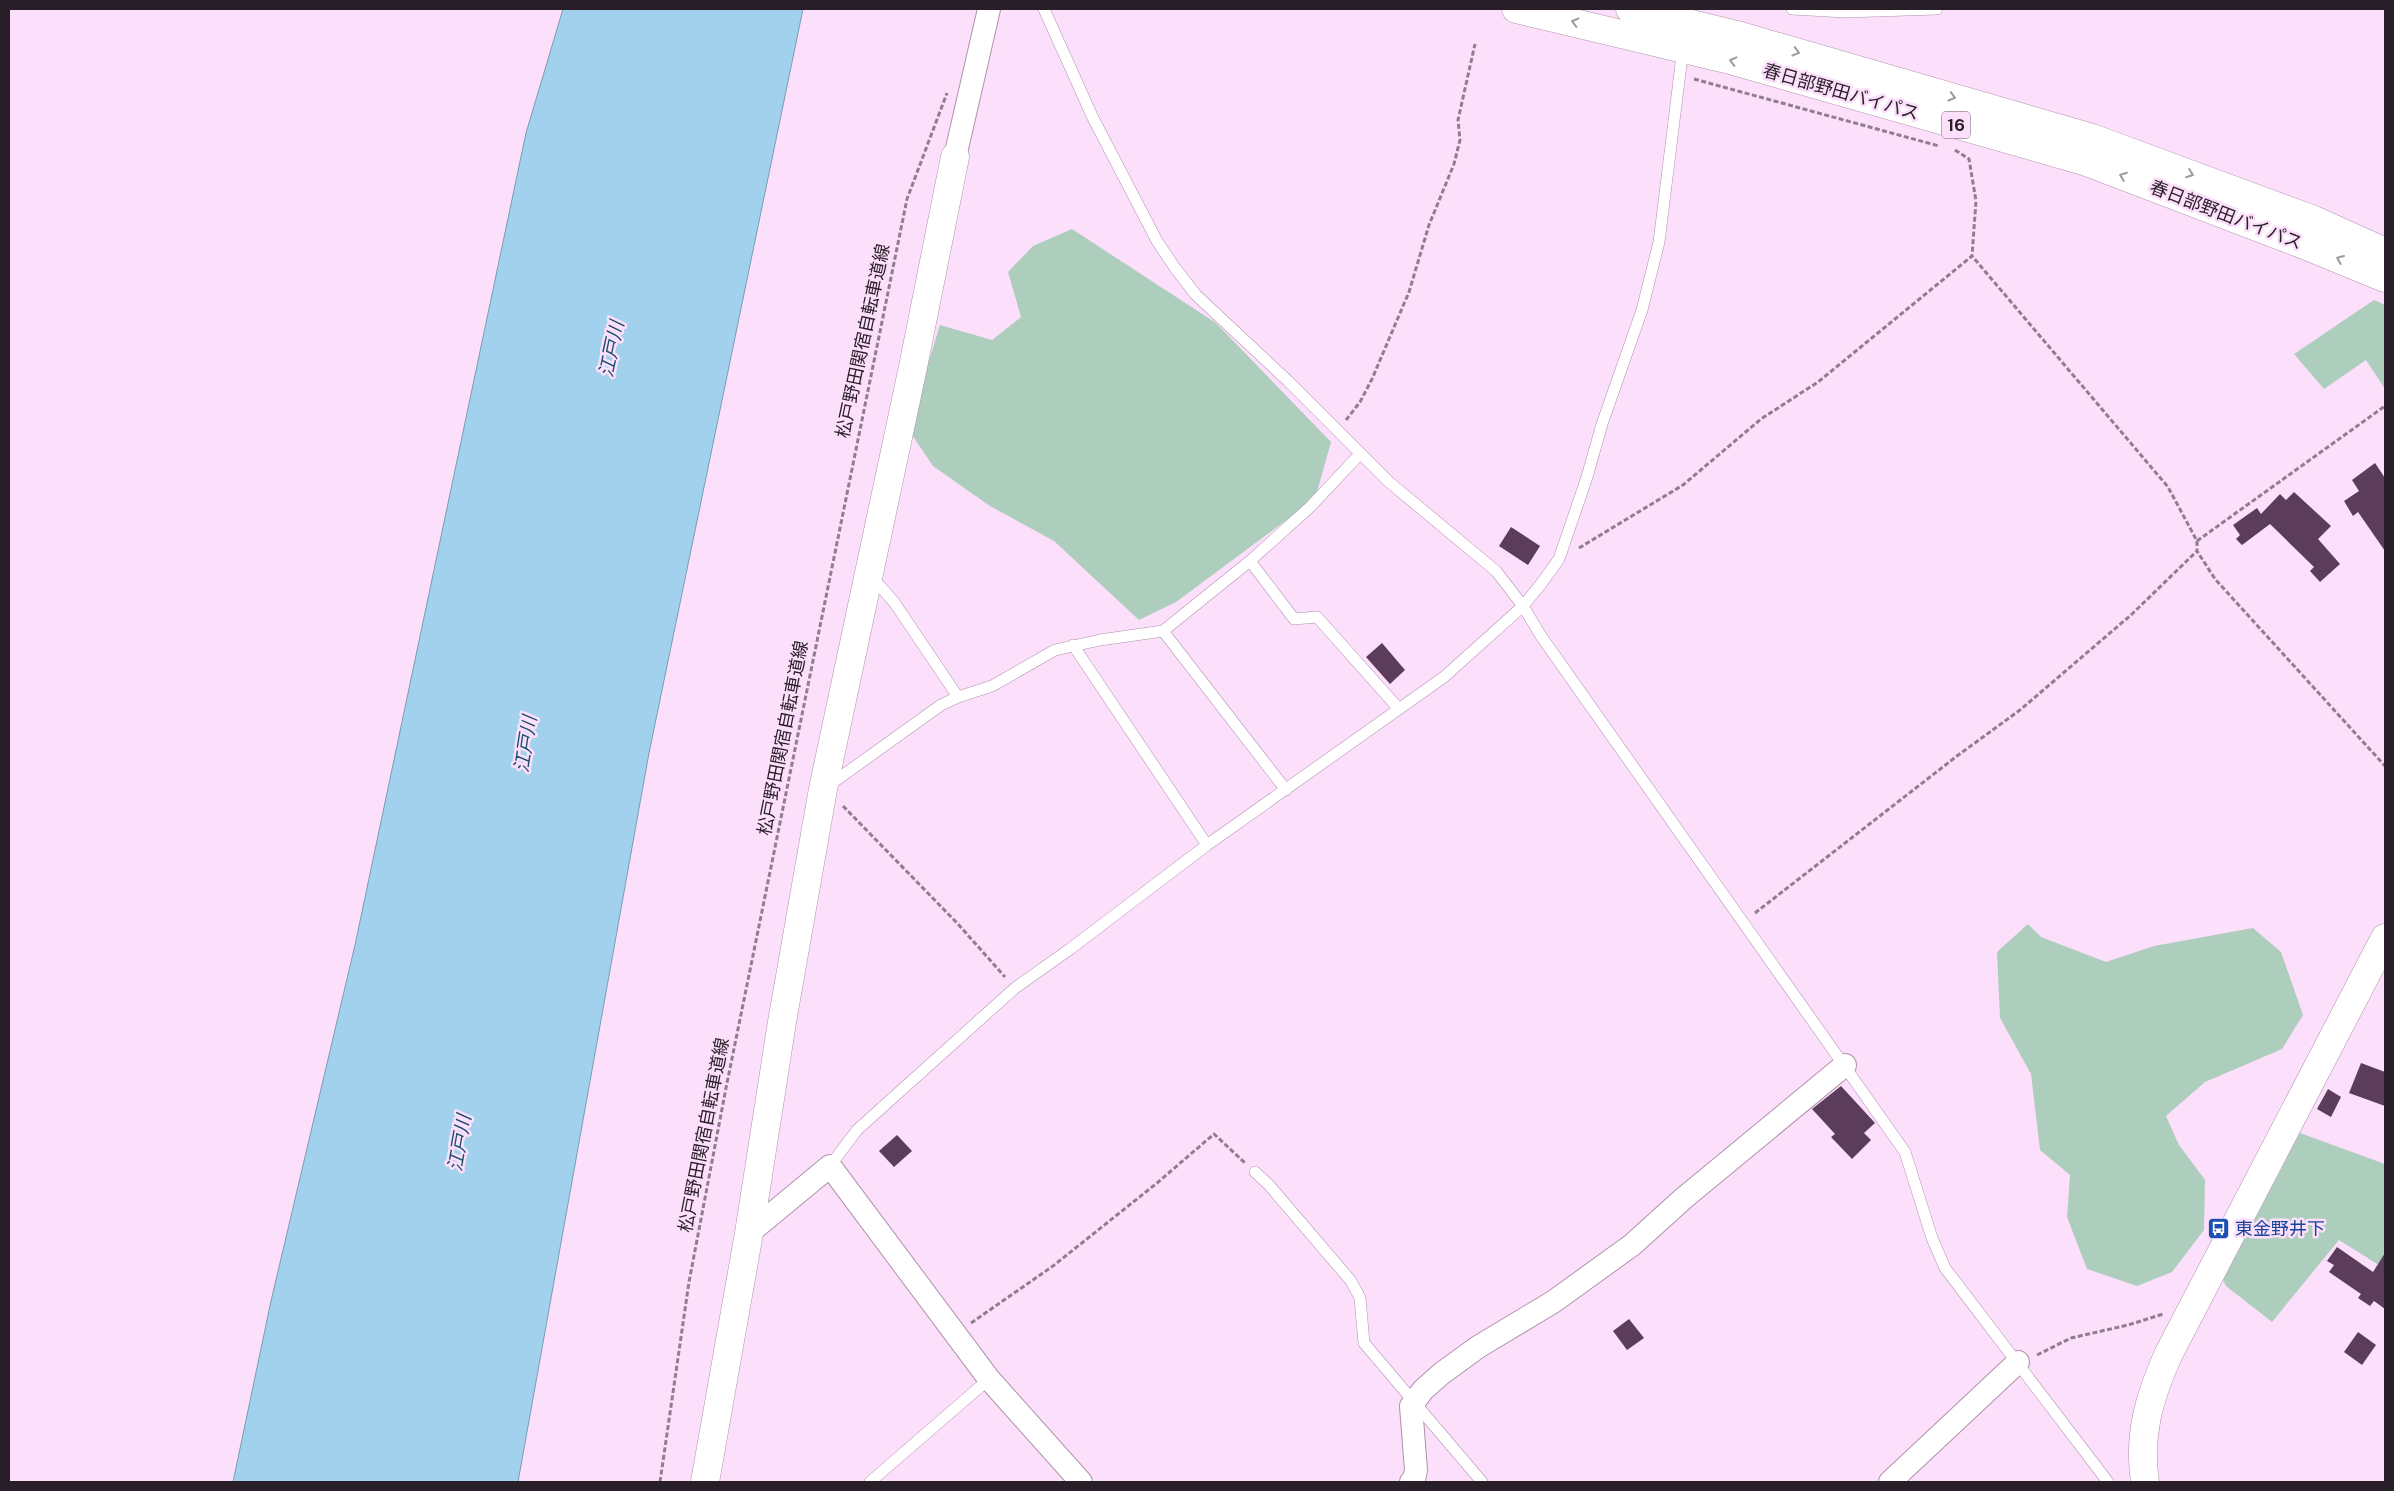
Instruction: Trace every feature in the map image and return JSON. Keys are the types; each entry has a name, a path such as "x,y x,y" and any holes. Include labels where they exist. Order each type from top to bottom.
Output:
{"main road":[{"name":"春日部野田バイパス","path":"1516,9 1683,38 1737,35 2092,138 2314,220 2385,252"},
{"name":"春日部野田バイパス","path":"1630,9 1683,38 1743,64 2084,161 2307,246 2385,278"},
{"path":"705,1482 749,1233 782,1022 824,788 955,157"},
{"path":"2145,1482 2144,1435 2152,1393 2168,1355 2385,938"}],"street":[{"path":"955,157 989,9"},
{"path":"1411,1482 1414,1480 1416,1470 1411,1406 1441,1374 1470,1352 1553,1302 1632,1246 1684,1198 1845,1065"},
{"path":"749,1233 830,1166 989,1379 1081,1482"},
{"path":"1890,1482 2020,1365"}],"lane":[{"path":"1044,9 1093,118 1153,233 1175,268 1196,295 1288,381 1360,454 1425,514 1496,571 1523,606 1541,636 1905,1152 1932,1238 1945,1268 2108,1482"},
{"path":"1792,9 1845,12 1937,9"},
{"path":"830,1166 857,1130 1015,988 1070,949 1207,845 1444,677 1523,606 1560,559 1602,424 1642,310 1659,242 1683,38"},
{"path":"824,788 941,705 958,697 992,686 1056,650 1073,645 1163,632 1250,561 1310,507 1360,454"},
{"path":"1250,561 1294,619 1317,617 1399,709"},
{"path":"869,574 894,602 958,697"},
{"path":"1163,632 1286,790"},
{"path":"1073,645 1207,845"},
{"path":"1255,1172 1269,1185 1351,1281 1360,1298 1364,1343 1415,1400 1482,1482"},
{"path":"870,1482 989,1379"}],"path":[{"path":"1683,38 1958,151 1969,159 1976,201 1972,256 2168,487 2197,541 2197,552 2215,579 2385,766"},
{"path":"1337,432 1360,402 1372,379 1409,292 1429,225 1454,164 1460,140 1458,120 1475,44"},
{"name":"松戸野田関宿自転車道線","path":"660,1482 689,1282 726,1088 907,199 947,92"},
{"path":"1560,559 1683,485 1761,419 1818,382 1972,256"},
{"path":"2197,541 2385,406"},
{"path":"1744,922 1957,756 2020,710 2131,615 2197,552"},
{"path":"824,788 958,924 1015,988"},
{"path":"957,1334 1053,1266 1157,1183 1214,1134 1255,1172"},
{"path":"2020,1365 2070,1338 2128,1325 2195,1304"}],"green space":[{"path":"1072,229 1216,323 1331,442 1315,499 1176,602 1139,620 1054,541 990,506 933,466 908,429 940,325 992,340 1021,317 1008,272 1033,246"},
{"path":"2374,300 2385,305 2385,389 2366,360 2324,389 2294,354"},
{"path":"2028,924 2041,937 2106,962 2154,946 2253,928 2281,952 2303,1015 2282,1049 2205,1082 2166,1116 2179,1145 2205,1180 2204,1230 2172,1272 2137,1286 2087,1269 2067,1217 2070,1175 2040,1150 2031,1074 2000,1018 1997,952"},
{"path":"2300,1133 2385,1164 2385,1269 2339,1240 2272,1322 2226,1286 2223,1280"}],"water":[{"name":"江戸川","path":"563,9 803,9 649,753 518,1482 233,1482 271,1301 355,945 526,133"}],"building":[{"path":"2375,463 2385,478 2385,551 2358,512 2353,516 2344,501 2359,491 2352,480"},
{"path":"2294,492 2331,526 2318,539 2340,564 2320,582 2310,571 2314,567 2270,524 2242,545 2236,539 2240,535 2233,525 2257,508 2261,514 2280,494 2286,500"},
{"path":"1511,527 1540,546 1528,565 1499,546"},
{"path":"1382,643 1405,670 1390,684 1366,657"},
{"path":"2361,1063 2385,1072 2385,1106 2349,1093"},
{"path":"1841,1086 1875,1123 1864,1133 1871,1140 1852,1159 1831,1137 1835,1134 1812,1109"},
{"path":"2328,1089 2341,1097 2331,1117 2317,1109"},
{"path":"897,1135 912,1151 894,1167 879,1151"},
{"path":"2337,1247 2373,1272 2385,1253 2385,1309 2374,1301 2370,1306 2358,1298 2361,1294 2329,1272 2334,1265 2327,1261"},
{"path":"1629,1319 1644,1338 1627,1350 1613,1331"},
{"path":"2358,1332 2376,1345 2362,1365 2344,1352"}],"place":[{"name":"東金野井下","path":"2219,1229"}]}
